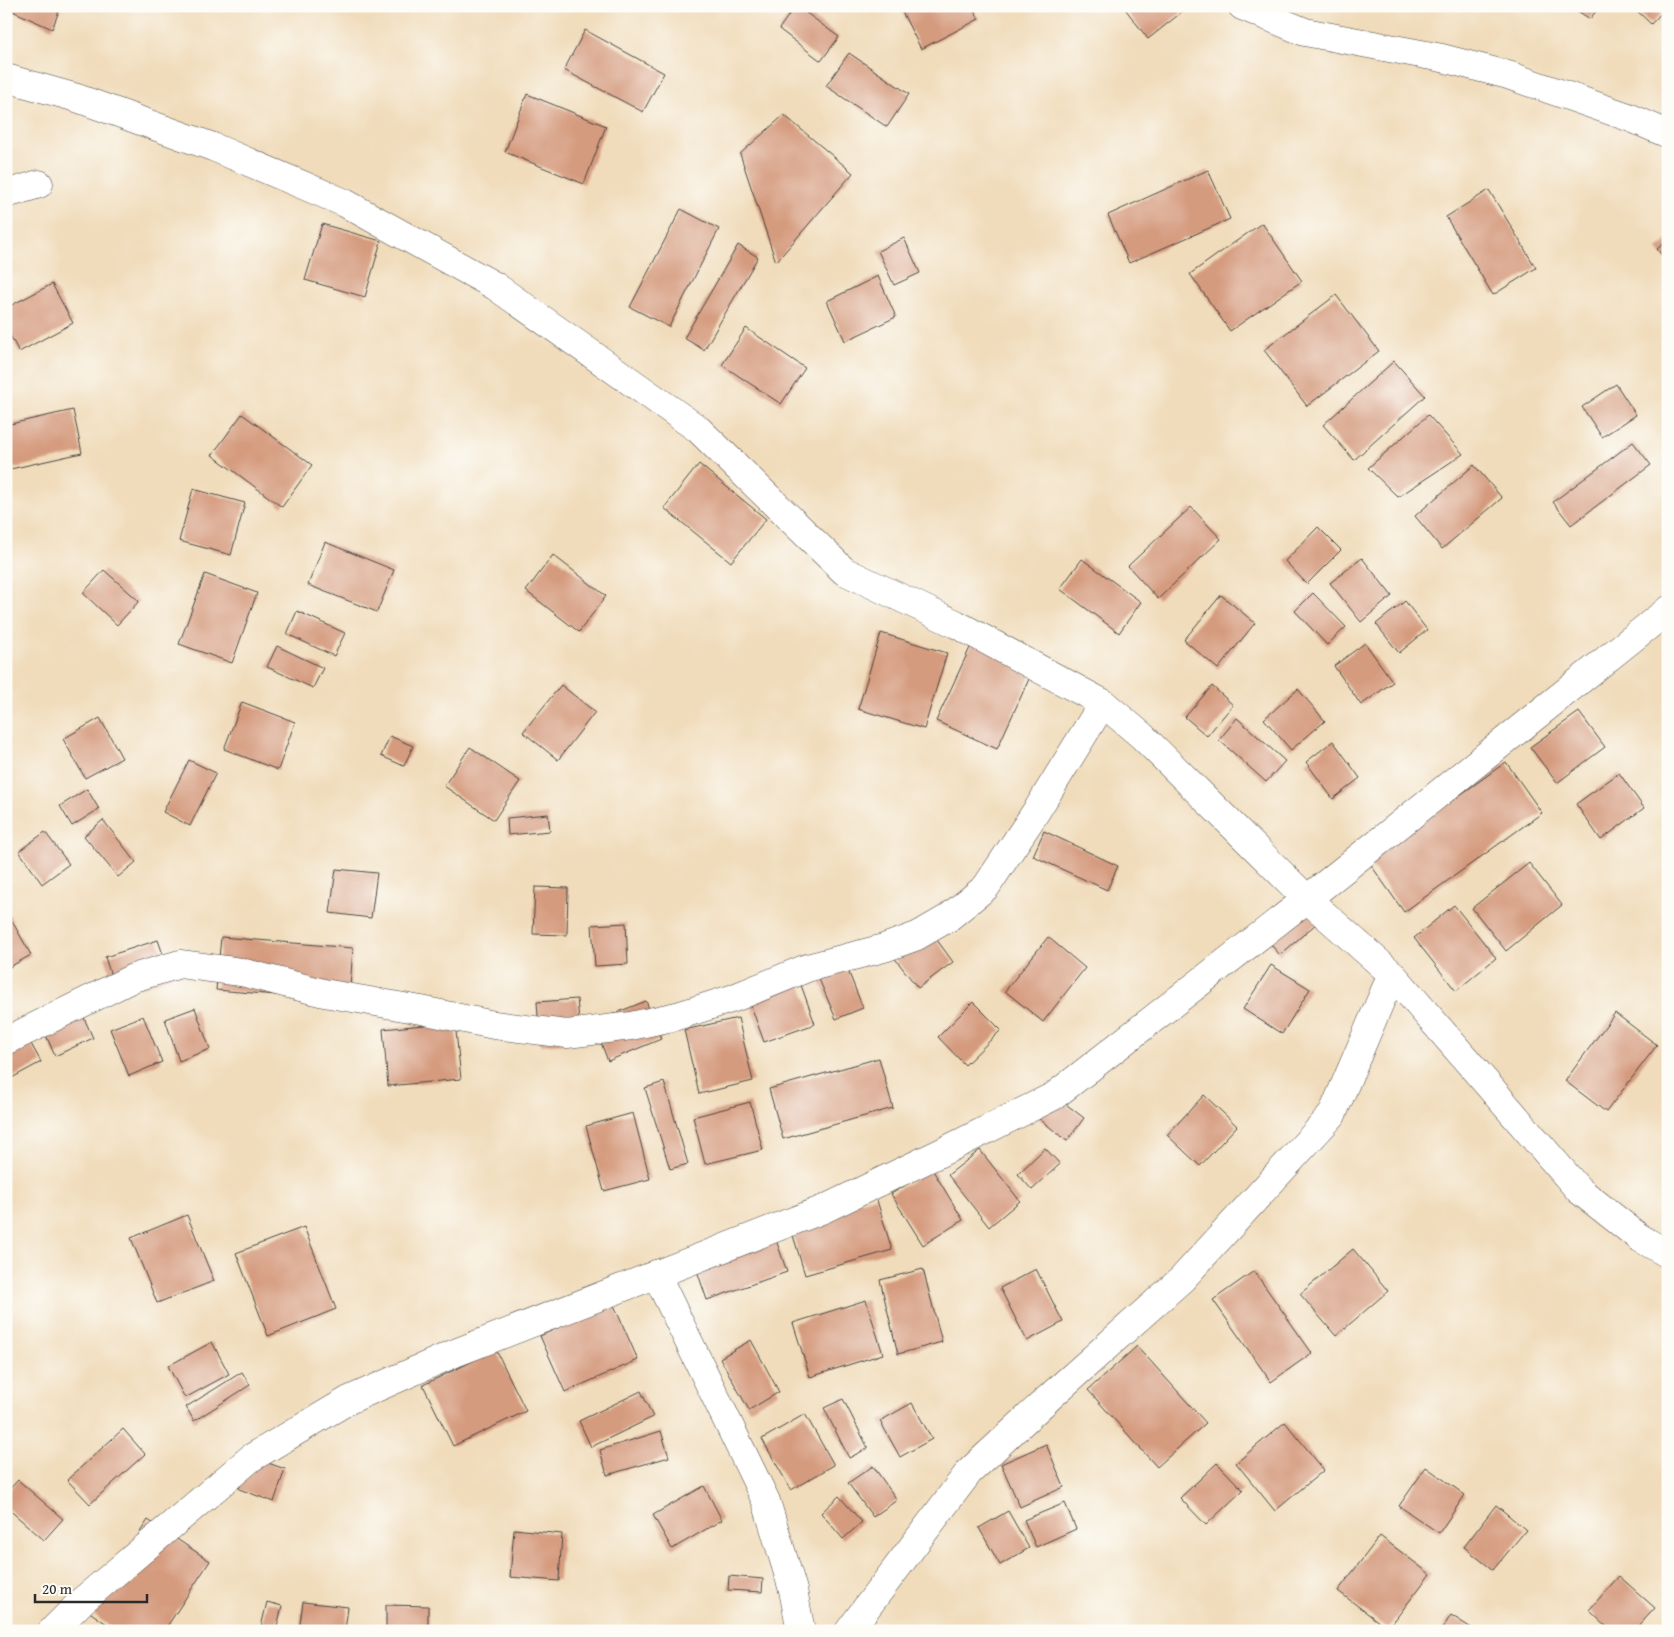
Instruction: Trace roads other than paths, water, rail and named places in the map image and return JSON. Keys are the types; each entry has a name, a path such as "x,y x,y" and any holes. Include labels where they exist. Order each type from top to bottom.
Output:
{"street":[{"path":"1242,6 1304,32 1442,58 1508,75 1631,118 1668,134"},
{"path":"6,78 77,98 222,151 345,203 495,286 698,430 844,571 956,624 1103,703 1142,736 1307,899 1392,974 1579,1190 1640,1238 1668,1254"},
{"path":"6,194 39,184"},
{"path":"52,1631 82,1601 251,1458 349,1400 455,1354 824,1209 1054,1096 1307,899 1668,610"},
{"path":"6,1041 133,978 180,964 241,972 324,993 494,1025 567,1034 631,1026 677,1016 734,998 807,968 884,948 917,936 948,918 986,887 1037,810 1103,703"},
{"path":"849,1631 969,1472 1182,1279 1332,1115 1392,974"},
{"path":"656,1274 766,1501 793,1590 801,1631"}]}
